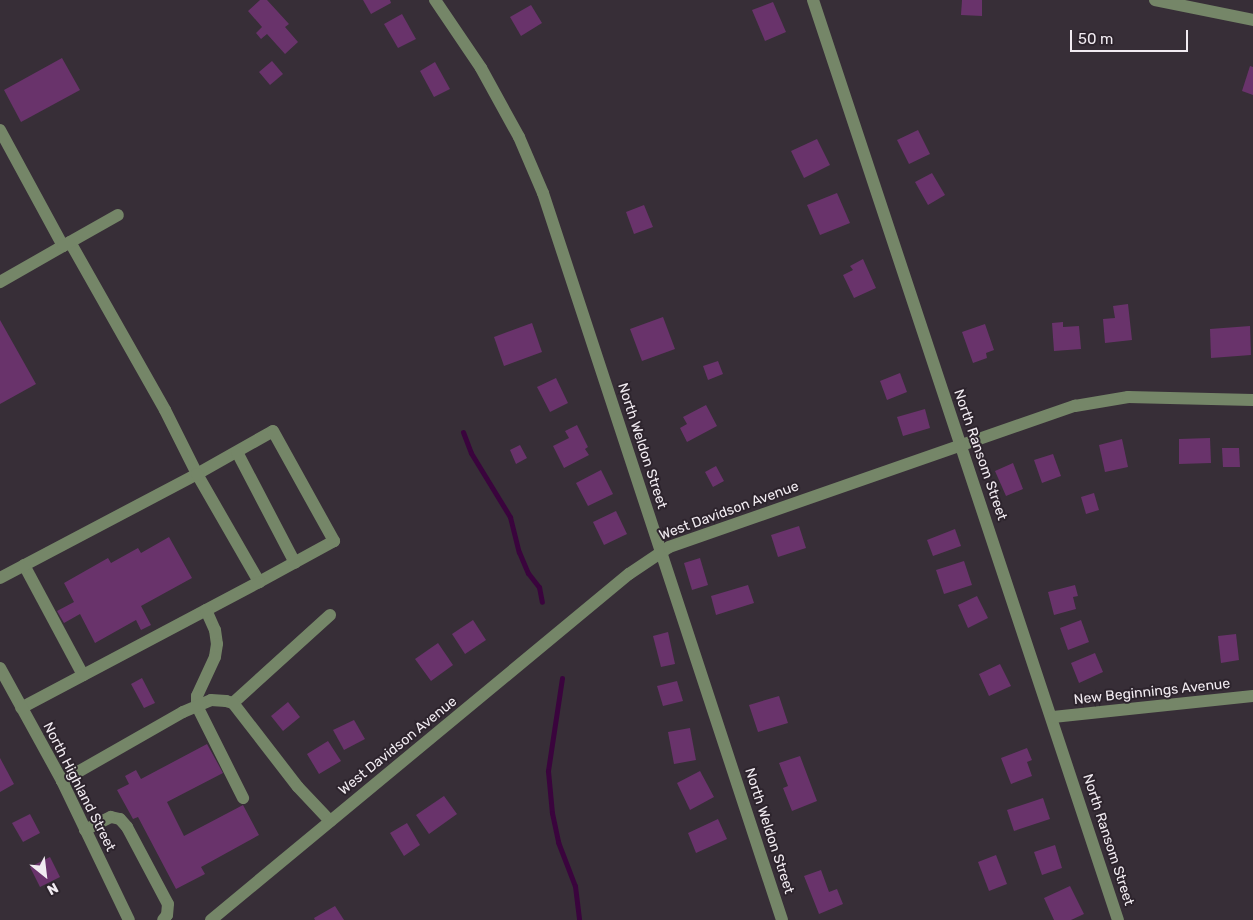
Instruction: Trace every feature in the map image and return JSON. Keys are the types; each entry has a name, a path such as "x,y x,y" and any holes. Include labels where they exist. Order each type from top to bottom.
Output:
{"street":[{"name":"North Weldon Street","path":"435,0 481,68 519,137 543,193 782,920"},
{"name":"North Ransom Street","path":"813,0 960,445 1053,717 1118,920"},
{"path":"1155,0 1253,20"},
{"path":"0,130 161,402 197,474 259,582"},
{"path":"0,282 118,215"},
{"name":"West Davidson Avenue","path":"211,920 628,574 661,551 960,445 1096,401 1128,397 1253,400"},
{"path":"0,578 197,474 273,431 334,542 21,708"},
{"path":"237,452 295,563"},
{"path":"24,565 83,676"},
{"path":"206,610 215,630 217,644 215,657 197,696 197,706 243,798"},
{"path":"233,703 330,615"},
{"name":"North Highland Street","path":"0,668 62,781 129,920"},
{"name":"New Beginnings Avenue","path":"1053,717 1253,696"},
{"path":"62,781 197,706 211,700 233,703 292,779 330,821"},
{"path":"85,830 111,817 120,819 127,827 168,904 167,915 163,920"}],"building":[{"path":"260,0 267,0 289,24 285,27 298,42 285,54 267,34 261,39 256,33 262,27 248,11"},
{"path":"363,0 390,0 391,3 371,14"},
{"path":"962,0 982,0 982,16 961,15"},
{"path":"773,2 786,32 765,41 752,10"},
{"path":"531,5 542,23 521,36 510,17"},
{"path":"402,14 416,39 398,48 384,24"},
{"path":"62,58 80,90 21,122 4,90"},
{"path":"272,61 283,74 270,85 259,72"},
{"path":"435,62 450,89 434,97 420,71"},
{"path":"1250,66 1253,67 1253,95 1242,91"},
{"path":"918,130 930,154 909,164 897,140"},
{"path":"817,139 830,165 804,178 791,151"},
{"path":"932,173 945,195 928,205 915,182"},
{"path":"837,193 850,223 820,235 807,205"},
{"path":"644,205 653,227 634,234 626,212"},
{"path":"863,259 876,288 854,298 843,275 853,270 850,266"},
{"path":"1128,304 1132,340 1105,343 1103,319 1115,318 1113,306"},
{"path":"663,317 675,349 642,361 630,329"},
{"path":"0,320 36,384 0,404"},
{"path":"1063,322 1063,327 1079,326 1081,349 1054,351 1052,323"},
{"path":"532,323 542,352 504,366 494,337"},
{"path":"985,324 994,350 986,353 987,358 973,363 962,332"},
{"path":"1250,326 1251,355 1211,358 1210,329"},
{"path":"718,361 723,374 708,380 703,366"},
{"path":"900,373 907,392 887,400 880,381"},
{"path":"556,378 568,403 550,412 537,387"},
{"path":"706,405 717,426 687,442 680,428 687,424 683,417"},
{"path":"925,409 930,428 903,436 897,417"},
{"path":"577,425 588,447 585,449 589,455 564,468 553,446 569,438 565,431"},
{"path":"1210,438 1211,463 1179,464 1179,439"},
{"path":"1122,439 1128,467 1105,472 1099,445"},
{"path":"520,445 527,458 516,464 510,450"},
{"path":"1222,448 1239,448 1240,467 1223,467"},
{"path":"1053,454 1061,476 1042,483 1034,460"},
{"path":"1013,463 1023,489 1006,496 995,471"},
{"path":"716,466 724,481 713,487 705,472"},
{"path":"601,470 613,494 588,506 576,483"},
{"path":"1094,493 1099,510 1086,514 1081,497"},
{"path":"616,511 627,534 604,545 593,522"},
{"path":"799,526 806,548 778,557 771,535"},
{"path":"955,529 961,546 933,556 927,540"},
{"path":"169,537 192,578 141,606 151,625 141,630 136,620 95,643 80,614 64,623 57,611 74,602 64,583 108,558 111,563 138,548 141,553"},
{"path":"700,558 708,585 692,590 684,563"},
{"path":"964,561 972,585 944,594 936,570"},
{"path":"748,585 754,603 716,615 711,596"},
{"path":"1075,585 1078,596 1073,597 1076,609 1054,615 1048,592"},
{"path":"977,596 988,618 968,628 958,605"},
{"path":"473,620 486,640 465,654 452,634"},
{"path":"1081,620 1089,642 1068,650 1060,628"},
{"path":"668,632 675,664 661,667 653,636"},
{"path":"1236,634 1239,660 1221,663 1218,636"},
{"path":"438,643 453,665 431,681 415,659"},
{"path":"1095,653 1103,672 1079,683 1071,663"},
{"path":"1000,664 1011,686 989,696 979,674"},
{"path":"142,678 155,703 144,708 131,684"},
{"path":"677,681 683,701 663,706 657,686"},
{"path":"779,696 788,723 758,732 749,705"},
{"path":"288,702 300,717 283,731 271,716"},
{"path":"354,720 365,739 344,750 333,730"},
{"path":"690,728 696,760 674,764 668,732"},
{"path":"328,741 341,761 319,774 307,754"},
{"path":"207,744 223,773 167,802 184,836 243,805 259,835 201,867 205,874 176,889 138,817 133,819 117,790 129,784 125,776 136,770 141,779"},
{"path":"1027,748 1032,760 1027,762 1032,776 1011,784 1001,758"},
{"path":"800,756 817,801 792,811 783,788 788,786 779,763"},
{"path":"0,758 14,784 0,792"},
{"path":"700,771 714,797 690,810 677,783"},
{"path":"444,796 457,814 429,834 416,815"},
{"path":"1043,798 1050,819 1014,831 1007,810"},
{"path":"30,814 40,833 23,842 12,823"},
{"path":"718,819 727,839 696,853 688,833"},
{"path":"407,823 420,845 404,856 390,833"},
{"path":"1055,845 1062,868 1042,875 1034,852"},
{"path":"996,855 1007,884 989,891 978,862"},
{"path":"50,857 60,877 40,887 30,867"},
{"path":"821,870 829,892 837,889 843,904 819,914 804,876"},
{"path":"1070,886 1084,914 1071,920 1054,920 1044,898"},
{"path":"335,906 344,920 315,920 314,918"}],"waterway":[{"path":"463,432 471,453 510,517 519,552 528,573 539,587 542,602"},
{"path":"562,678 548,771 552,813 558,842 575,886 579,920"}]}
